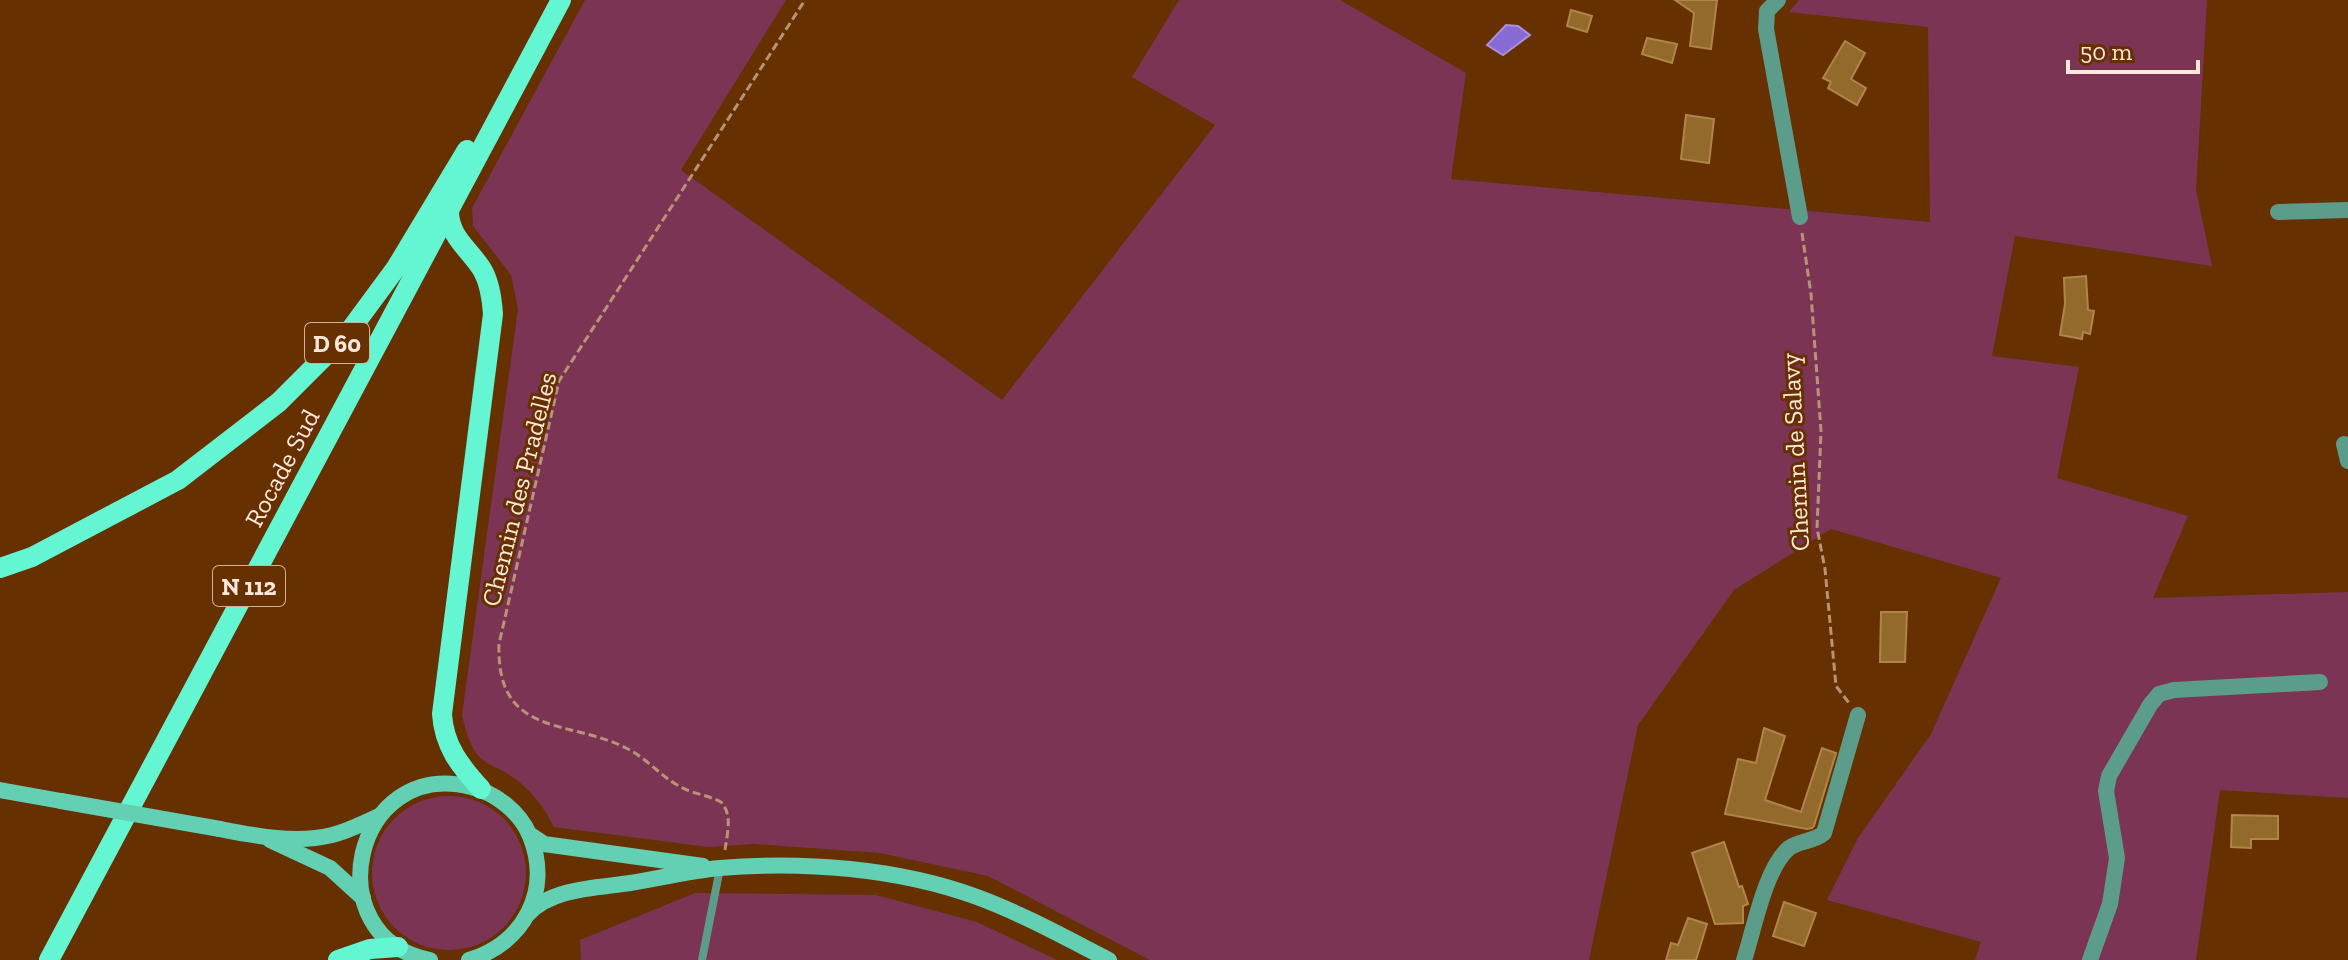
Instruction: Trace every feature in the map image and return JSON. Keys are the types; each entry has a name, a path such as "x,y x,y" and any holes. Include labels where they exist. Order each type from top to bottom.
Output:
{"main road":[{"name":"Rocade Sud","path":"49,960 560,0"},
{"name":"D 60","path":"0,568 32,557 178,480 279,402 348,333 396,268 560,0"},
{"path":"449,211 455,236 488,281 493,314 442,714 443,729 453,757 481,789"},
{"path":"338,960 358,952 398,947"}],"street":[{"path":"1778,0 1767,11 1766,29 1800,217"},
{"path":"2278,212 2348,210"},
{"path":"2344,444 2348,461"},
{"path":"2090,960 2110,904 2117,858 2106,791 2109,776 2159,694 2174,690 2320,682"},
{"path":"1744,960 1774,866 1789,848 1824,833 1858,715"},
{"path":"430,960 398,947 383,934 363,898 359,870 365,841 379,816 395,801 425,787 459,784 481,789 517,815 529,834 537,860 537,888 528,914 517,931 502,945 469,960"},
{"path":"0,790 261,837 324,837 379,816"},
{"path":"0,800 61,801"},
{"path":"529,834 544,844 720,868 825,868 907,877 993,903 1109,960"},
{"path":"261,837 330,868 363,898"},
{"path":"528,914 545,900 574,892 720,868"}],"lane":[{"path":"702,960 720,868"}],"path":[{"name":"Chemin des Pradelles","path":"720,868 728,818 721,802 680,787 626,748 536,720 519,705 505,686 499,665 499,644 559,381 805,0"},
{"name":"Chemin de Salavy","path":"1800,217 1811,294 1821,431 1817,528 1825,569 1836,686 1858,715"}],"shaded area":[{"path":"585,0 786,0 681,170 1002,400 1215,125 1132,77 1179,0 1340,0 1466,73 1451,179 1930,222 1928,27 1789,12 1799,0 2207,0 2196,190 2212,266 2015,236 1992,356 2079,367 2057,478 2188,516 2153,598 2348,592 2348,798 2220,790 2196,960 1975,960 1981,942 1827,900 1858,838 1931,734 2001,578 1831,529 1734,590 1638,725 1589,960 1150,960 988,876 880,853 754,844 708,847 554,827 527,789 479,756 469,740 462,715 518,309 511,275 473,226 472,208"},
{"path":"1506,25 1518,26 1530,35 1503,55 1487,45"},
{"path":"449,796 479,802 504,818 520,843 526,873 520,903 504,928 479,944 449,950 419,944 394,928 378,903 372,873 378,843 394,818 419,802"},
{"path":"695,893 876,895 977,922 1057,960 581,960 580,940"}],"building":[{"path":"1675,0 1717,0 1711,49 1690,46 1694,13"},
{"path":"1571,10 1592,16 1587,32 1567,26"},
{"path":"1647,38 1677,44 1672,63 1642,54"},
{"path":"1845,41 1865,53 1851,79 1866,88 1857,105 1828,88 1831,82 1823,78"},
{"path":"1686,115 1714,119 1709,163 1681,159"},
{"path":"2086,276 2088,310 2094,311 2090,334 2083,332 2082,339 2060,335 2065,304 2064,278"},
{"path":"1881,612 1907,612 1905,662 1880,662"},
{"path":"1764,728 1785,736 1765,800 1801,812 1822,748 1836,753 1812,828 1725,814 1738,759 1756,763"},
{"path":"2232,815 2278,816 2278,839 2251,839 2251,848 2231,847"},
{"path":"1724,842 1748,904 1743,906 1743,923 1715,924 1692,853"},
{"path":"1784,902 1816,913 1804,946 1773,936"},
{"path":"1688,918 1707,924 1696,960 1666,960 1671,943 1678,945"}]}
